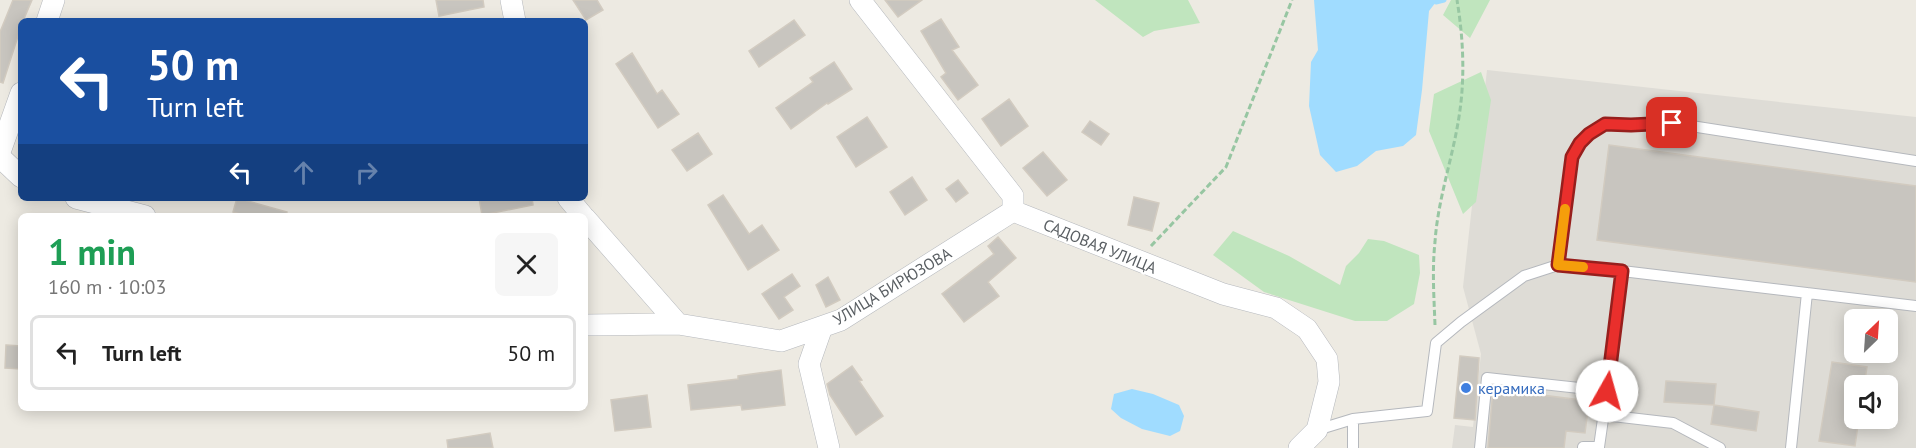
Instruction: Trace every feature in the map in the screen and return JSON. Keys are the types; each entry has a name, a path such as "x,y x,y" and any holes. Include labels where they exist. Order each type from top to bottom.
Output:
{"street":[{"path":"48,18 54,0"},
{"path":"511,0 514,18"},
{"path":"860,0 1013,196 1013,212"},
{"path":"0,152 18,101"},
{"path":"0,157 18,174"},
{"path":"88,201 134,213"},
{"path":"571,201 581,213"},
{"name":"САДОВАЯ УЛИЦА","path":"1013,212 1223,294 1276,308 1306,329 1327,359 1329,382 1317,430"},
{"name":"УЛИЦА БИРЮЗОВА","path":"588,325 678,324 781,341 841,320 1013,212"},
{"path":"588,222 678,324"},
{"path":"822,327 809,364 829,448"},
{"path":"1299,448 1317,430"}],"lane":[{"path":"1558,265 1572,157 1580,143 1605,124 1672,123 1916,160"},
{"path":"1317,430 1353,419 1427,411 1436,343 1524,276 1558,265 1916,306"},
{"path":"1583,447 1599,447 1622,271"},
{"path":"1791,448 1807,293"},
{"path":"1480,448 1487,378 1607,391"},
{"path":"1604,415 1673,423 1720,448"},
{"path":"1353,419 1353,448"}],"path":[{"path":"1137,261 1226,167 1292,0"},
{"path":"1436,343 1433,275 1435,240 1460,109 1462,32 1457,0"}],"shaded area":[{"path":"1487,70 1916,117 1916,448 1452,448 1455,425 1473,427 1481,354 1463,287"}],"green space":[{"path":"1095,0 1188,0 1200,23 1154,31 1143,37"},
{"path":"1451,0 1490,0 1470,38 1443,15"},
{"path":"1481,72 1491,100 1476,202 1463,214 1429,131 1434,94"},
{"path":"1233,231 1289,256 1340,285 1346,266 1359,253 1368,239 1384,241 1419,255 1420,273 1414,304 1387,321 1355,321 1264,292 1213,255"}],"water":[{"path":"1314,0 1434,0 1436,2 1429,11 1416,135 1403,146 1376,151 1357,166 1336,172 1320,155 1309,106 1311,62 1318,50"},
{"path":"1132,389 1153,394 1179,405 1184,416 1180,431 1170,436 1142,429 1121,418 1111,409 1114,394"}],"building":[{"path":"13,0 32,0 24,18 18,18 18,36 3,83 0,82 0,32"},
{"path":"436,0 483,0 484,7 439,16"},
{"path":"573,0 597,0 603,10 588,19 585,18"},
{"path":"885,0 922,0 898,17"},
{"path":"941,19 959,47 952,50 978,85 958,100 941,77 946,73 921,31"},
{"path":"794,20 805,35 759,67 749,51"},
{"path":"632,53 657,94 662,90 679,114 658,128 616,64"},
{"path":"834,62 852,89 827,103 791,129 776,108 813,82 810,78"},
{"path":"1009,99 1028,126 1001,146 982,119"},
{"path":"867,117 887,147 856,167 837,137"},
{"path":"1090,121 1109,134 1101,145 1082,132"},
{"path":"698,133 712,154 687,171 672,150"},
{"path":"1609,145 1916,186 1916,282 1597,240"},
{"path":"1043,152 1067,180 1047,196 1023,168"},
{"path":"912,177 927,200 905,215 890,192"},
{"path":"958,180 968,193 956,202 946,189"},
{"path":"723,195 749,234 762,225 779,250 748,270 708,205"},
{"path":"1134,197 1159,203 1152,231 1128,225"},
{"path":"236,201 248,201 287,212 236,213 233,212"},
{"path":"480,201 532,201 533,205 482,213"},
{"path":"998,237 1016,258 988,282 999,296 964,322 942,294 994,254 988,246"},
{"path":"792,274 800,286 784,297 793,310 779,319 762,294"},
{"path":"828,277 840,300 826,307 816,285"},
{"path":"6,345 18,346 18,369 5,368"},
{"name":"керамика","path":"1460,356 1479,358 1475,420 1454,418"},
{"path":"1832,362 1867,367 1866,375 1844,375 1844,429 1857,429 1855,446 1819,441"},
{"path":"852,366 862,380 859,381 883,416 856,435 830,395 827,384"},
{"path":"781,370 785,405 742,410 741,405 691,410 688,385 738,379 738,376"},
{"path":"1666,381 1716,384 1714,405 1664,402"},
{"path":"1493,389 1589,401 1585,433 1566,431 1564,448 1488,448"},
{"path":"647,395 651,427 615,431 611,400"},
{"path":"1714,405 1759,412 1756,431 1711,424"},
{"path":"490,433 493,448 448,448 447,440"}],"waterway":[{"path":"1436,2 1444,0"}],"slow traffic":[{"path":"1565,209 1558,265 1583,267"}],"place":[{"name":"керамика","path":"1466,388"}],"route":[{"path":"1607,391 1622,271 1558,265 1572,157 1580,143 1605,124 1672,123"}]}
